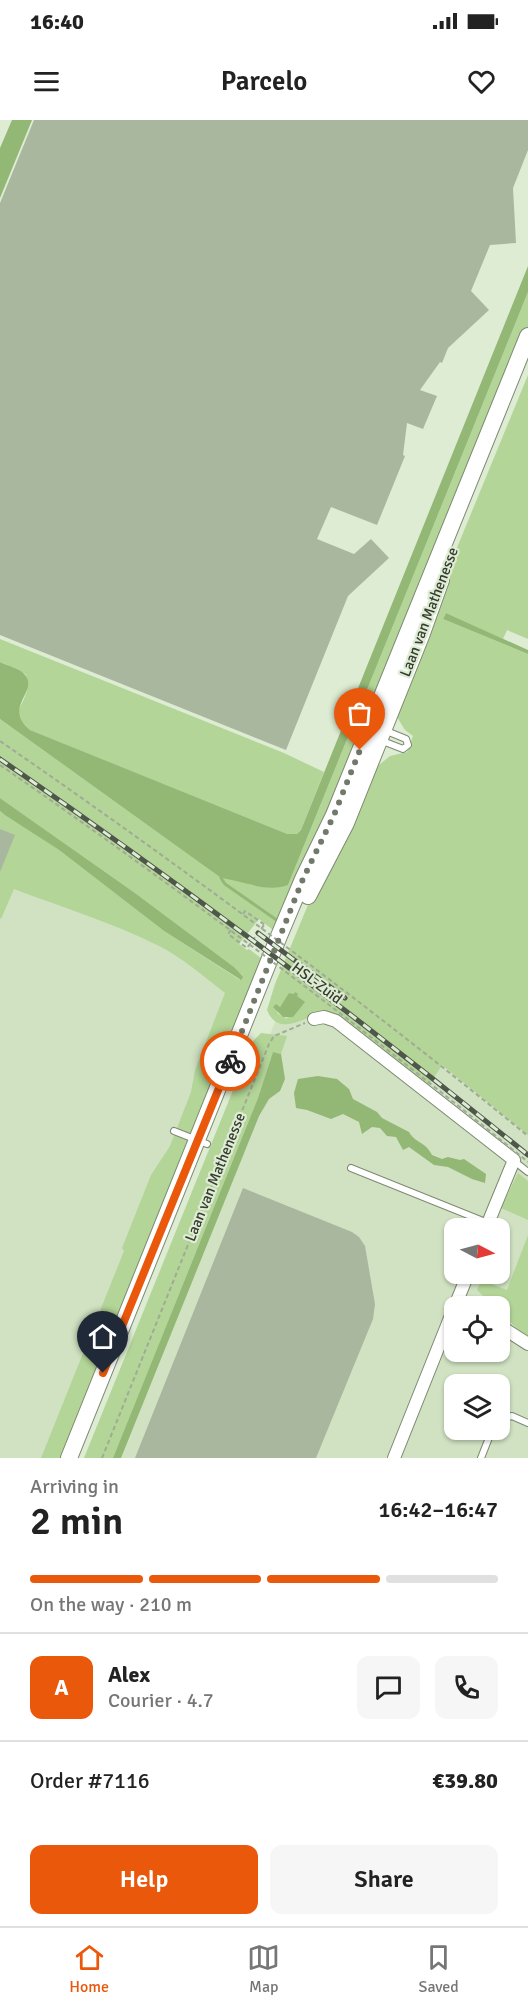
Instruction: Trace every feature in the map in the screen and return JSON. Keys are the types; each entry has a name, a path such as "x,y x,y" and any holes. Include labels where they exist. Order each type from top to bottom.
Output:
{"street":[{"name":"Laan van Mathenesse","path":"69,1458 306,898 346,823 378,733 405,640 528,336"},
{"name":"Laan van Mathenesse","path":"80,1458 293,903 334,815 378,733 421,636 438,586 528,363"},
{"path":"314,1019 324,1017 336,1021 514,1160 490,1218"},
{"path":"510,1332 528,1344"},
{"path":"394,1458 444,1334"}],"lane":[{"path":"174,1131 202,1142"},
{"path":"514,1160 528,1172"},
{"path":"351,1168 468,1218"},
{"path":"510,1416 528,1423"},
{"path":"481,1458 488,1440"}],"path":[{"name":"HSL-Zuid","path":"0,741 243,914 528,1136"},
{"name":"HSL-Zuid","path":"0,765 231,930 363,1030 528,1162"},
{"path":"231,930 228,934 246,947 264,925 245,910 243,914"},
{"name":"Laan van Mathenesse","path":"102,1458 269,1044 274,1036 314,1019"}],"shaded area":[{"path":"12,120 32,120 0,198 0,148"},
{"path":"528,266 528,292 288,885 272,888 221,878 0,719 0,662 20,671 28,681 28,688 19,714 22,722 30,730 287,834 297,834 301,830"},
{"path":"528,292 528,329 277,933 259,919 239,944 266,962 64,1458 41,1458 124,1251 122,1248 151,1175 170,1146 191,1092 195,1070 225,993 184,961 157,945 104,922 14,889 1,919 0,811 59,850 164,931 240,980 234,967 135,893 0,798 0,719 221,878 245,881 251,885 288,885"},
{"path":"528,375 528,639 507,630 503,639 446,613 443,619 528,654 528,1135 442,1065 428,1087 317,1014 289,1024 282,1024 271,1018 267,1010 275,984 318,881 340,850 362,806 375,772 379,765 390,756 407,752 413,736 405,730 397,717 440,589","holes":["290,993 297,996 287,1019 278,1014 277,1011"]},
{"path":"446,613 528,650 528,654 443,619"},
{"path":"0,639 284,753 324,772 301,830 297,834 287,835 30,730 19,715 27,690 26,675 0,662"},
{"path":"0,798 135,893 234,967 243,977 241,980 164,931 59,850 5,815 0,811"},
{"path":"0,824 238,993 54,1458 0,1458"},
{"path":"314,927 528,1099 528,1458 97,1458"},
{"path":"295,992 305,1002 293,1017 283,1017 273,1007 276,1004 280,1007 289,993 294,994"},
{"path":"261,1033 287,1036 281,1054 273,1052 258,1098 113,1458 84,1458 253,1041"},
{"path":"273,1052 281,1054 285,1079 280,1091 269,1099 259,1116 121,1458 113,1458 258,1098"},
{"path":"318,1076 337,1079 349,1089 353,1099 409,1132 432,1155 442,1159 448,1157 464,1159 486,1174 485,1183 448,1167 434,1165 409,1147 403,1150 396,1137 387,1136 380,1128 372,1127 362,1134 359,1122 343,1114 331,1119 296,1108 294,1093 298,1079"},
{"path":"518,1173 528,1181 528,1220 501,1208"},
{"path":"528,1235 528,1339 510,1322 510,1296 483,1296 477,1290 479,1284 491,1284 507,1290"}],"building":[{"path":"34,120 528,120 528,150 513,188 516,243 490,245 471,291 489,310 448,348 442,363 440,362 420,390 437,396 423,429 407,423 403,455 405,456 377,525 331,507 317,539 354,554 371,539 389,558 348,596 286,750 0,635 0,203"},
{"path":"0,829 15,835 0,872"},
{"path":"243,1188 352,1232 359,1237 365,1246 375,1304 373,1319 316,1458 135,1458"}],"waterway":[{"path":"221,878 225,884 278,921"}],"railway":[{"path":"0,759 135,854 268,952 528,1155"},
{"path":"258,933 345,998"}],"way so far":[{"path":"230,1061 279,936 334,815 360,750"}],"route":[{"path":"103,1373 230,1061"}]}
